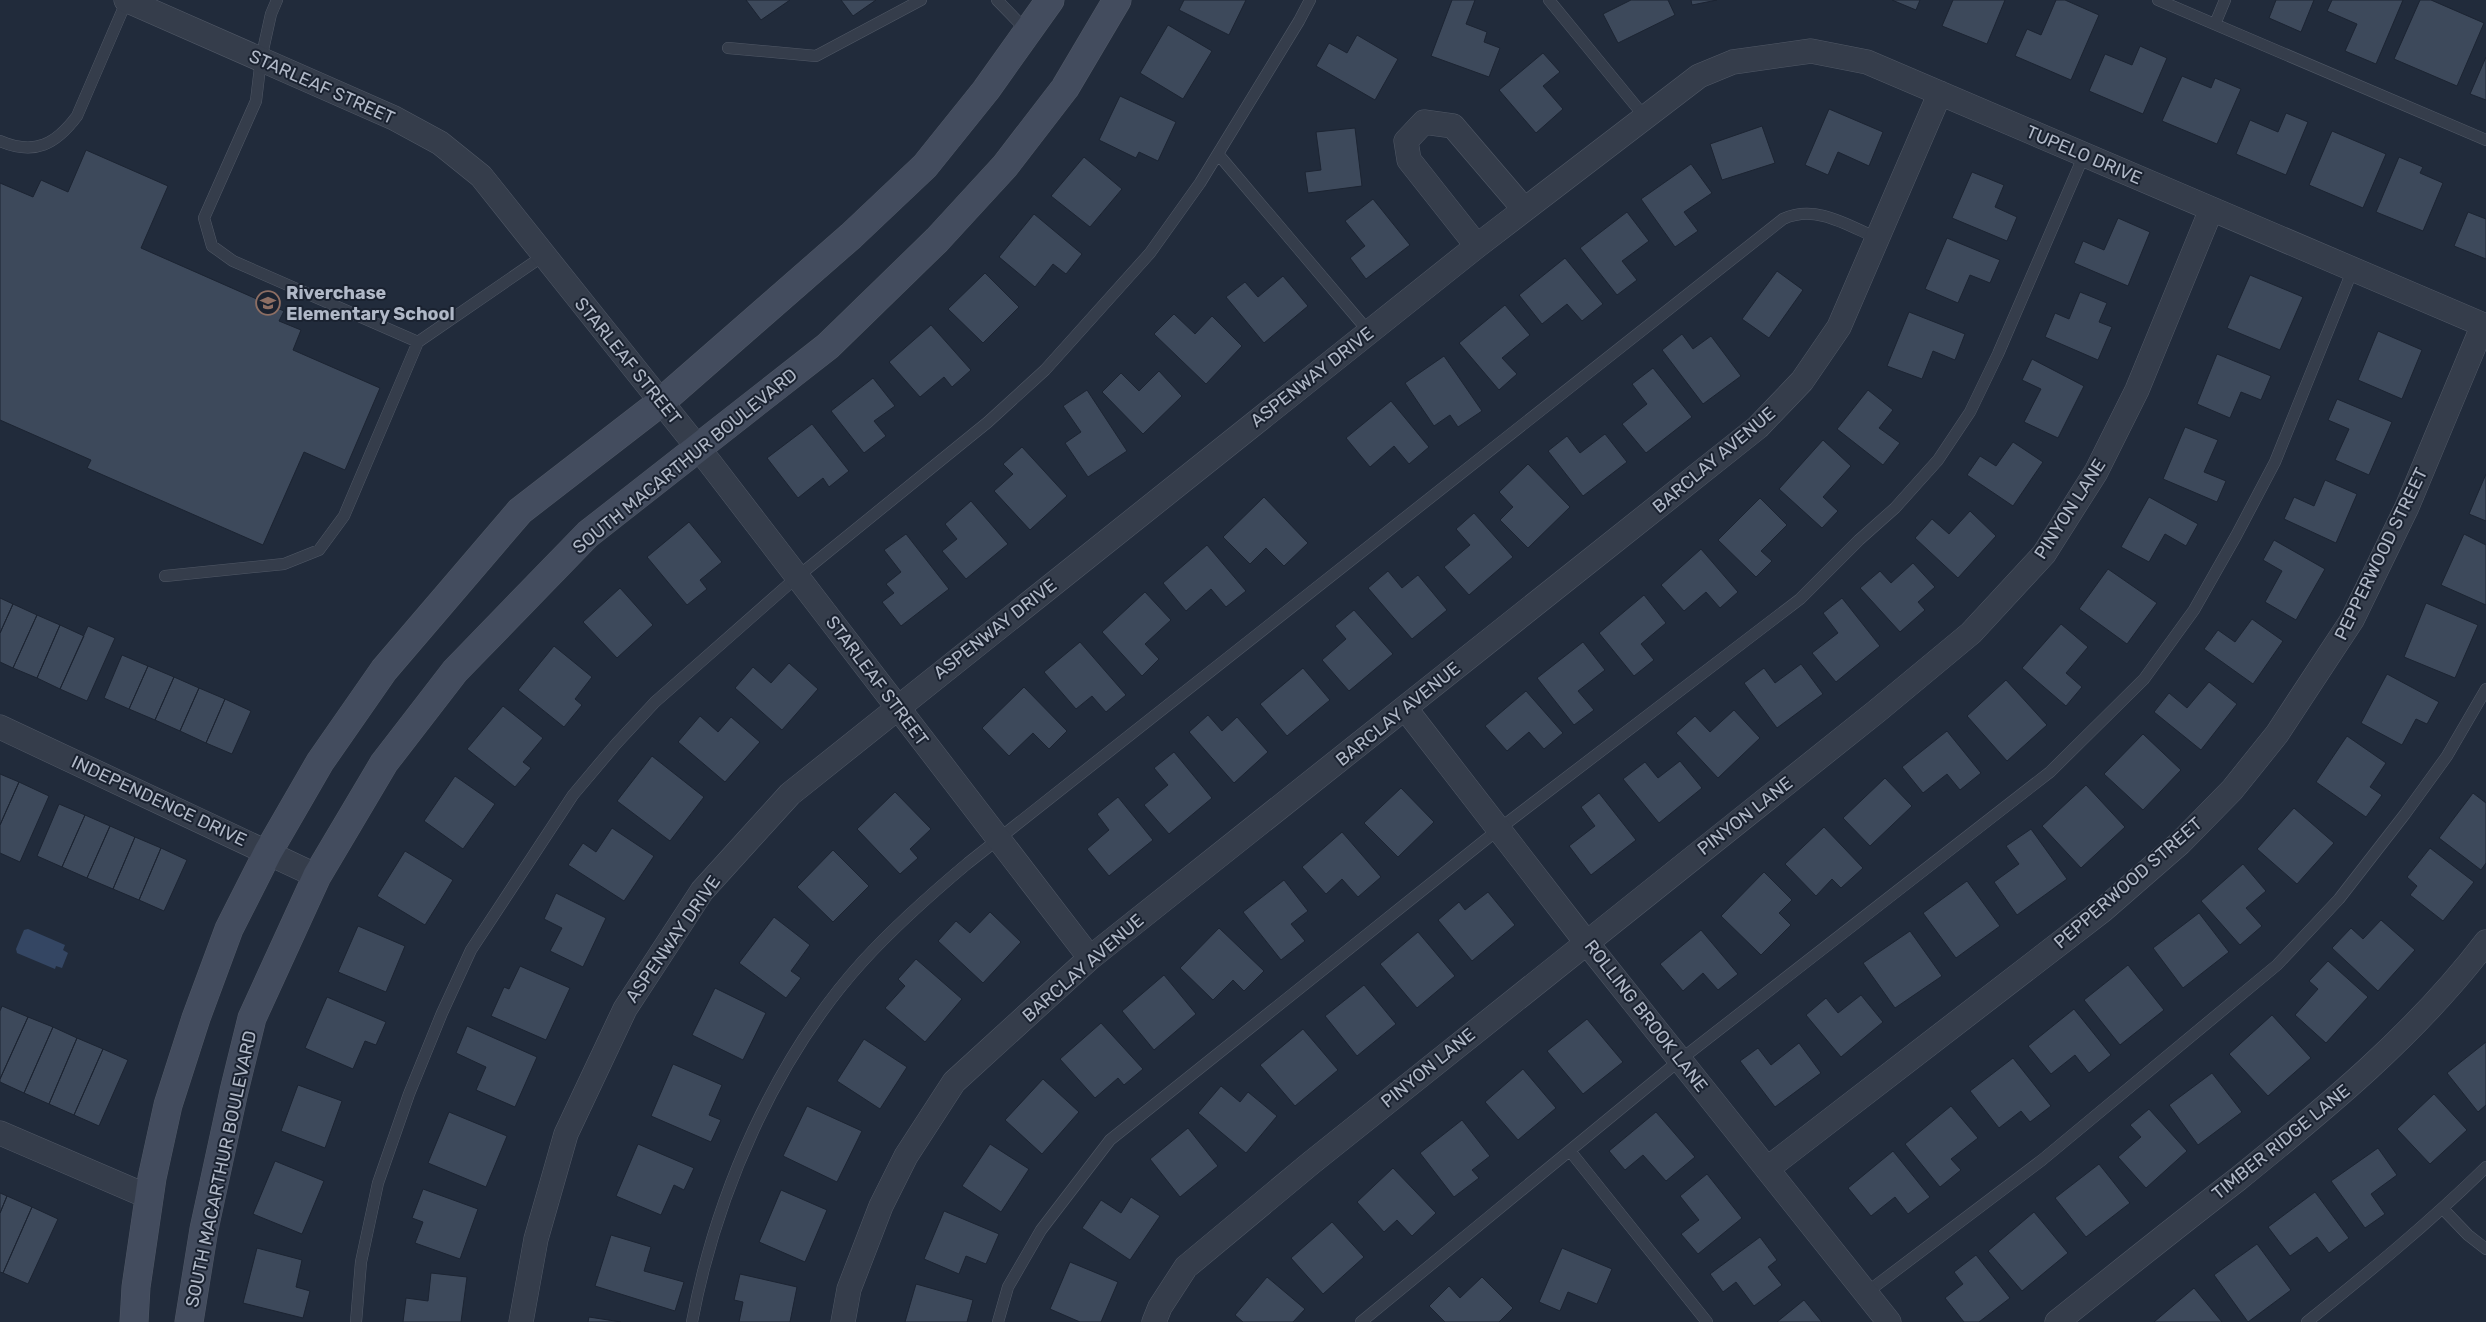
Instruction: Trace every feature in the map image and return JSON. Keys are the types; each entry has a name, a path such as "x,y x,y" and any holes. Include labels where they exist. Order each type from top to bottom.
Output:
{"main road":[{"path":"134,1322 136,1287 149,1197 168,1105 196,1018 229,929 268,852 320,762 384,670 520,511 661,402 851,236 925,166 986,90 1050,0"},
{"name":"SOUTH MACARTHUR BOULEVARD","path":"188,1322 206,1220 252,1018 317,876 384,764 455,671 588,534 828,346 937,240 1005,166 1065,88 1117,0"}],"street":[{"name":"STARLEAF STREET","path":"126,0 394,118 440,143 481,176 698,449 1090,958"},
{"name":"TUPELO DRIVE","path":"1676,91 1699,76 1733,62 1811,51 1866,62 2485,325"},
{"name":"ASPENWAY DRIVE","path":"521,1322 536,1239 566,1134 625,1009 702,891 790,794 896,707 1477,246 1676,91"},
{"name":"BARCLAY AVENUE","path":"843,1322 848,1290 881,1206 906,1156 954,1082 1090,958 1758,427 1802,381 1839,327 1940,93"},
{"path":"1477,246 1409,160 1406,141 1424,122 1454,126 1524,209"},
{"name":"PINYON LANE","path":"1154,1322 1160,1307 1186,1267 1310,1163 1877,711 1971,633 2044,554 2096,472 2137,390 2211,210"},
{"name":"PEPPERWOOD STREET","path":"1767,1169 2103,910 2180,843 2232,790 2278,734 2352,620 2407,507 2485,325"},
{"name":"ROLLING BROOK LANE","path":"1405,708 1586,942 1888,1322"},
{"name":"INDEPENDENCE DRIVE","path":"0,727 317,876"},
{"name":"TIMBER RIDGE LANE","path":"2057,1322 2324,1110 2402,1038 2461,975 2486,942"},
{"path":"0,1132 149,1197"}],"lane":[{"path":"0,141 10,146 32,147 52,143 65,132 77,116 126,0"},
{"path":"277,0 271,14 261,59 256,101 204,218 212,246 233,262 418,342"},
{"path":"728,48 816,56 921,0"},
{"path":"997,0 1028,32"},
{"path":"356,1322 361,1262 378,1183 409,1094 442,1012 471,950 573,795 655,702 796,577 988,422 1045,370 1150,253 1218,154 1310,0"},
{"path":"1549,0 1644,116"},
{"path":"2158,0 2486,140"},
{"path":"2215,24 2225,0"},
{"path":"1218,154 1369,332"},
{"path":"998,1322 1008,1287 1041,1230 1110,1140 1499,829 1800,599 1859,540 1895,508 1938,460 1970,412 1998,354 2084,155"},
{"path":"692,1322 700,1276 727,1192 752,1131 785,1071 823,1010 862,962 915,909 998,839 1783,219 1797,213 1811,213 1835,220 1877,238"},
{"path":"166,576 284,564 319,550 344,516 418,342 543,256"},
{"path":"1361,1322 1680,1060 2050,772 2144,679 2194,610 2275,462 2353,269"},
{"path":"1866,1293 2042,1160 2277,965 2339,899 2405,814 2447,756 2486,689"},
{"path":"1570,1151 1707,1322"},
{"path":"2306,1322 2443,1209 2486,1167"},
{"path":"2443,1209 2468,1235 2486,1249"}],"water":[{"path":"28,929 65,945 63,950 68,953 62,968 56,966 55,969 17,953 16,949 24,930"}],"building":[{"path":"746,0 790,0 761,20"},
{"path":"841,0 876,0 853,16"},
{"path":"1184,0 1246,0 1229,35 1179,10"},
{"path":"1452,0 1475,0 1466,24 1487,32 1484,42 1500,48 1489,77 1431,56"},
{"path":"1631,0 1668,0 1675,15 1618,43 1603,14"},
{"path":"1691,0 1717,0 1692,5"},
{"path":"1892,0 1920,0 1916,10"},
{"path":"1953,0 2005,0 1987,44 1942,26"},
{"path":"2056,0 2065,0 2099,15 2071,80 2015,56 2027,29 2041,35"},
{"path":"2276,0 2314,0 2301,32 2269,18"},
{"path":"2332,0 2403,0 2376,64 2345,51 2357,24 2327,11"},
{"path":"2420,0 2431,0 2484,23 2457,86 2394,59"},
{"path":"1168,25 1212,51 1183,99 1140,73"},
{"path":"1357,35 1398,59 1375,100 1316,66 1329,43 1347,53"},
{"path":"2140,46 2167,58 2143,114 2089,91 2105,54 2132,65"},
{"path":"1543,53 1560,72 1543,86 1563,109 1536,133 1499,90"},
{"path":"2486,57 2486,100 2470,94"},
{"path":"2182,76 2211,88 2215,78 2241,89 2217,144 2162,121"},
{"path":"1120,96 1176,122 1158,161 1139,152 1136,158 1099,140"},
{"path":"1829,109 1883,132 1869,166 1838,152 1828,175 1805,165"},
{"path":"2286,113 2308,122 2286,175 2236,154 2250,120 2278,132"},
{"path":"1762,126 1775,163 1722,180 1710,144"},
{"path":"1355,128 1362,186 1308,193 1305,172 1321,170 1316,132"},
{"path":"2332,131 2386,154 2363,208 2309,185"},
{"path":"86,150 168,186 141,248 284,311 279,321 301,330 293,350 380,388 345,470 304,452 263,545 87,468 91,460 0,420 0,183 33,197 41,180 68,192"},
{"path":"1084,157 1122,189 1090,227 1051,196"},
{"path":"2399,157 2423,167 2420,173 2443,183 2423,231 2376,212"},
{"path":"1691,164 1712,193 1684,212 1698,231 1675,247 1641,199"},
{"path":"1972,172 2004,185 1995,207 2017,217 2007,241 1952,218"},
{"path":"1373,199 1410,245 1366,279 1350,258 1365,246 1345,221"},
{"path":"1627,212 1649,241 1622,261 1637,280 1617,295 1580,248"},
{"path":"2468,212 2486,219 2486,259 2454,246"},
{"path":"1034,214 1082,254 1066,274 1053,264 1035,287 999,257"},
{"path":"2118,218 2150,232 2128,286 2074,263 2083,241 2104,250"},
{"path":"1947,238 2000,260 1990,283 1970,275 1958,303 1925,289"},
{"path":"1565,258 1603,304 1582,321 1567,304 1542,324 1519,295"},
{"path":"1777,271 1803,290 1769,338 1742,319"},
{"path":"985,273 1019,307 983,343 948,309"},
{"path":"2250,275 2303,297 2280,350 2227,328"},
{"path":"1283,276 1308,306 1264,343 1226,297 1245,282 1258,297"},
{"path":"2080,292 2107,303 2099,322 2112,327 2098,360 2045,337 2055,313 2069,319"},
{"path":"1505,305 1530,335 1502,358 1517,374 1499,390 1459,343"},
{"path":"1909,312 1965,334 1955,360 1933,351 1922,379 1887,366"},
{"path":"1174,314 1195,334 1212,316 1242,346 1206,384 1154,334"},
{"path":"931,325 971,370 952,387 944,377 920,397 889,362"},
{"path":"2378,331 2422,350 2402,399 2358,380"},
{"path":"1682,334 1693,349 1711,336 1741,376 1703,404 1662,350"},
{"path":"2217,354 2271,376 2261,400 2241,392 2230,418 2197,404"},
{"path":"1444,356 1482,411 1458,427 1450,415 1434,426 1405,383"},
{"path":"2032,359 2084,386 2058,438 2024,422 2041,389 2022,380"},
{"path":"1653,368 1692,417 1646,453 1622,424 1647,404 1632,384"},
{"path":"1159,371 1182,396 1143,434 1102,392 1121,373 1139,391"},
{"path":"873,378 895,406 874,421 886,436 864,453 831,411"},
{"path":"1087,390 1127,451 1088,477 1065,443 1081,432 1063,406"},
{"path":"1868,390 1893,410 1879,428 1900,443 1883,465 1837,429"},
{"path":"2337,399 2392,422 2369,475 2335,460 2349,429 2328,420"},
{"path":"1391,401 1429,447 1409,464 1394,446 1370,467 1346,438"},
{"path":"812,424 849,471 829,487 823,478 798,498 767,458"},
{"path":"2185,427 2218,440 2204,472 2226,481 2217,502 2163,479"},
{"path":"1605,434 1627,462 1583,496 1548,451 1567,436 1580,453"},
{"path":"1823,440 1851,466 1823,497 1838,511 1822,528 1779,489"},
{"path":"2013,442 2043,462 2013,506 1967,475 1980,456 1996,466"},
{"path":"1022,447 1067,496 1030,530 994,491 1013,474 1003,464"},
{"path":"1528,464 1570,507 1528,548 1500,520 1513,507 1499,492"},
{"path":"2486,474 2486,521 2469,514"},
{"path":"2325,480 2357,494 2336,543 2284,519 2294,497 2314,506"},
{"path":"1264,497 1308,543 1284,566 1266,548 1250,564 1223,537"},
{"path":"2149,497 2198,524 2186,546 2165,534 2149,562 2121,547"},
{"path":"1760,498 1787,525 1761,551 1772,561 1756,577 1718,540"},
{"path":"971,501 1008,544 966,579 942,551 957,539 945,524"},
{"path":"1970,511 1996,536 1958,578 1915,538 1932,519 1949,534"},
{"path":"1474,513 1513,557 1469,595 1444,567 1470,545 1456,529"},
{"path":"689,522 722,562 700,580 707,589 687,605 647,557"},
{"path":"906,534 949,589 901,626 882,602 894,593 886,584 901,572 884,550"},
{"path":"2464,534 2486,545 2486,605 2441,585"},
{"path":"2274,540 2325,569 2296,620 2265,602 2282,571 2263,560"},
{"path":"1207,545 1246,591 1226,607 1211,589 1186,611 1163,583"},
{"path":"1701,549 1738,592 1720,608 1706,592 1684,611 1661,585"},
{"path":"1913,563 1935,587 1918,602 1925,610 1900,632 1860,588 1880,571 1891,583"},
{"path":"2108,569 2157,603 2127,644 2079,609"},
{"path":"1388,571 1402,588 1418,575 1447,610 1412,639 1368,588"},
{"path":"620,588 653,625 617,658 583,622"},
{"path":"1145,592 1171,620 1145,644 1159,659 1142,676 1102,632"},
{"path":"1644,595 1666,623 1641,644 1654,660 1634,676 1599,633"},
{"path":"0,598 13,604 0,633"},
{"path":"1842,598 1880,646 1836,682 1812,653 1838,633 1823,613"},
{"path":"2426,603 2478,625 2455,678 2404,657"},
{"path":"13,604 37,615 13,668 0,662 0,633"},
{"path":"1354,610 1393,654 1349,691 1322,660 1346,639 1335,626"},
{"path":"37,615 60,625 37,678 13,668"},
{"path":"2252,619 2283,641 2253,684 2204,649 2218,630 2235,642"},
{"path":"2061,624 2088,647 2066,673 2082,687 2066,706 2022,668"},
{"path":"60,625 84,636 60,689 37,678"},
{"path":"88,626 115,638 87,701 60,689"},
{"path":"1080,642 1126,695 1106,712 1092,696 1076,709 1044,672"},
{"path":"1583,642 1605,670 1578,691 1594,710 1574,725 1537,678"},
{"path":"554,646 592,677 575,699 582,705 564,727 518,690"},
{"path":"122,655 148,666 129,709 104,698"},
{"path":"789,663 818,689 782,730 735,688 753,667 771,683"},
{"path":"1801,664 1823,694 1777,728 1744,683 1764,668 1775,683"},
{"path":"148,666 174,677 155,720 129,709"},
{"path":"1303,668 1330,700 1287,736 1260,704"},
{"path":"2387,674 2439,702 2427,724 2416,719 2402,745 2361,723"},
{"path":"174,677 199,688 180,731 155,720"},
{"path":"2006,680 2047,725 2007,761 1967,716"},
{"path":"2209,682 2237,704 2201,750 2154,712 2169,693 2187,708"},
{"path":"1024,687 1067,731 1049,749 1033,733 1009,756 982,728"},
{"path":"199,688 225,699 206,743 180,731"},
{"path":"1526,691 1563,733 1544,749 1529,732 1507,751 1485,726"},
{"path":"225,699 251,711 232,754 206,743"},
{"path":"503,706 543,738 523,762 531,768 515,787 467,749"},
{"path":"1734,710 1760,738 1718,778 1676,733 1695,716 1710,732"},
{"path":"1208,715 1222,731 1237,717 1268,752 1234,783 1189,732"},
{"path":"700,716 718,732 731,717 760,742 725,782 678,742"},
{"path":"1947,731 1981,773 1960,790 1947,774 1923,793 1902,767"},
{"path":"2143,734 2181,770 2143,810 2104,774"},
{"path":"2347,736 2386,763 2370,787 2382,795 2366,817 2316,782"},
{"path":"1174,752 1212,798 1169,834 1144,805 1168,785 1154,768"},
{"path":"652,756 704,797 670,841 617,801"},
{"path":"1680,761 1702,788 1659,823 1623,779 1645,762 1658,778"},
{"path":"0,774 19,782 0,825"},
{"path":"455,776 495,804 463,849 424,821"},
{"path":"1885,778 1912,806 1870,846 1843,818"},
{"path":"19,782 49,796 20,862 0,853 0,825"},
{"path":"2086,785 2125,827 2081,868 2042,826"},
{"path":"1401,788 1434,822 1398,857 1364,823"},
{"path":"895,792 931,829 910,849 918,858 900,874 857,829"},
{"path":"1599,793 1636,840 1591,875 1569,846 1595,826 1581,807"},
{"path":"2473,793 2486,803 2486,863 2481,870 2439,838"},
{"path":"1118,797 1153,840 1109,876 1087,849 1109,830 1097,814"},
{"path":"59,804 85,815 62,867 37,856"},
{"path":"2294,808 2334,843 2297,884 2257,849"},
{"path":"85,815 110,826 87,878 62,867"},
{"path":"110,826 135,837 113,889 87,878"},
{"path":"1824,827 1863,868 1841,888 1832,879 1816,896 1785,864"},
{"path":"612,828 654,856 624,901 568,865 583,843 596,852"},
{"path":"2031,829 2067,879 2017,915 1994,882 2019,864 2006,846"},
{"path":"1342,832 1381,877 1358,897 1342,879 1326,894 1302,867"},
{"path":"135,837 161,848 139,900 113,889"},
{"path":"161,848 187,860 164,911 139,900"},
{"path":"2430,848 2474,882 2443,921 2410,895 2417,886 2407,877"},
{"path":"833,850 869,886 833,922 797,887"},
{"path":"405,851 453,880 425,925 377,896"},
{"path":"2243,864 2266,891 2246,908 2262,926 2240,945 2201,901"},
{"path":"1764,872 1792,900 1779,913 1791,925 1761,955 1721,916"},
{"path":"1284,880 1308,911 1291,924 1305,941 1281,960 1243,912"},
{"path":"1967,881 2000,926 1956,958 1923,913"},
{"path":"1488,892 1515,925 1472,961 1438,920 1459,902 1465,910"},
{"path":"556,893 606,918 583,967 550,951 562,928 544,919"},
{"path":"990,912 1021,942 983,983 938,941 956,921 970,933"},
{"path":"2199,913 2229,952 2183,988 2153,948"},
{"path":"774,917 810,945 791,971 801,978 786,998 739,963"},
{"path":"2381,920 2415,950 2378,991 2332,948 2351,928 2363,939"},
{"path":"358,926 405,946 386,992 338,972"},
{"path":"1219,928 1264,971 1244,991 1233,980 1213,1000 1180,968"},
{"path":"1701,930 1738,974 1718,990 1703,973 1683,991 1660,964"},
{"path":"1910,931 1942,976 1895,1008 1863,963"},
{"path":"1418,932 1455,976 1417,1008 1380,964"},
{"path":"916,959 962,999 925,1042 885,1008 905,986 898,979"},
{"path":"2328,961 2368,997 2326,1043 2295,1015 2318,989 2309,981"},
{"path":"2128,965 2164,1010 2120,1045 2084,1000"},
{"path":"520,966 570,988 546,1040 491,1016 504,987 509,989"},
{"path":"1164,975 1196,1014 1154,1050 1122,1011"},
{"path":"1364,985 1396,1024 1357,1056 1325,1016"},
{"path":"715,988 766,1013 743,1060 692,1035"},
{"path":"1861,995 1883,1022 1841,1057 1806,1015 1826,998 1838,1013"},
{"path":"327,997 386,1022 376,1045 365,1041 353,1069 305,1048"},
{"path":"2,1006 28,1017 0,1079 0,1011"},
{"path":"2074,1009 2111,1055 2089,1073 2075,1055 2051,1074 2028,1046"},
{"path":"2272,1015 2311,1058 2268,1096 2229,1054"},
{"path":"28,1017 53,1027 24,1093 0,1082 0,1079"},
{"path":"1587,1019 1623,1062 1583,1094 1547,1051"},
{"path":"1101,1023 1143,1069 1124,1085 1118,1078 1095,1098 1060,1059"},
{"path":"467,1026 537,1057 515,1107 476,1090 486,1067 456,1053"},
{"path":"53,1027 77,1038 49,1104 24,1093"},
{"path":"1303,1029 1338,1070 1295,1106 1260,1065"},
{"path":"77,1038 103,1049 74,1115 49,1104"},
{"path":"864,1039 907,1067 880,1109 837,1081"},
{"path":"2486,1042 2486,1105 2478,1112 2447,1073"},
{"path":"1799,1043 1821,1073 1775,1107 1740,1061 1758,1048 1771,1065"},
{"path":"103,1049 128,1060 99,1126 74,1115"},
{"path":"2013,1058 2051,1106 2030,1122 2021,1111 1999,1128 1970,1091"},
{"path":"673,1064 722,1085 709,1115 721,1120 711,1142 651,1116"},
{"path":"1523,1069 1556,1108 1518,1140 1485,1102"},
{"path":"2212,1073 2242,1112 2198,1145 2169,1105"},
{"path":"1043,1079 1079,1112 1042,1154 1005,1120"},
{"path":"298,1085 342,1101 325,1148 281,1131"},
{"path":"1221,1086 1240,1102 1248,1092 1277,1116 1246,1153 1198,1113"},
{"path":"2434,1094 2467,1130 2430,1164 2397,1129"},
{"path":"807,1106 862,1131 837,1182 783,1156"},
{"path":"1951,1106 1978,1138 1951,1159 1961,1170 1940,1187 1905,1144"},
{"path":"2149,1109 2187,1151 2146,1188 2118,1157 2141,1137 2130,1125"},
{"path":"449,1112 507,1136 486,1187 428,1163"},
{"path":"1656,1112 1695,1157 1666,1181 1643,1155 1625,1170 1609,1151"},
{"path":"1462,1120 1490,1156 1472,1170 1479,1178 1454,1197 1420,1153"},
{"path":"1188,1128 1218,1166 1180,1197 1150,1159"},
{"path":"638,1144 694,1168 684,1190 674,1185 661,1215 616,1196"},
{"path":"990,1144 1029,1169 1001,1212 962,1186"},
{"path":"2378,1148 2397,1175 2371,1194 2385,1214 2365,1228 2331,1181"},
{"path":"1893,1151 1930,1197 1908,1214 1895,1197 1871,1216 1848,1188"},
{"path":"275,1161 324,1181 302,1234 253,1214"},
{"path":"2099,1164 2130,1203 2086,1237 2055,1198"},
{"path":"1393,1168 1436,1213 1412,1236 1397,1220 1384,1232 1357,1202"},
{"path":"1707,1174 1742,1218 1698,1254 1681,1234 1699,1220 1680,1196"},
{"path":"423,1189 478,1209 460,1259 415,1243 423,1222 412,1218"},
{"path":"781,1190 827,1210 805,1262 759,1242"},
{"path":"2315,1192 2349,1238 2329,1253 2317,1237 2290,1256 2268,1227"},
{"path":"0,1193 7,1196 0,1213"},
{"path":"7,1196 32,1207 3,1273 0,1272 0,1213"},
{"path":"1131,1197 1160,1216 1130,1260 1082,1228 1101,1200 1121,1213"},
{"path":"32,1207 58,1219 28,1284 3,1273"},
{"path":"944,1211 999,1234 986,1264 966,1256 959,1274 924,1259"},
{"path":"2034,1212 2068,1253 2022,1291 1988,1251"},
{"path":"1332,1222 1364,1257 1323,1294 1291,1258"},
{"path":"611,1235 651,1247 644,1271 684,1282 675,1311 595,1286"},
{"path":"1760,1237 1777,1260 1768,1267 1782,1285 1754,1306 1736,1282 1723,1292 1710,1274"},
{"path":"2257,1244 2291,1290 2248,1322 2214,1275"},
{"path":"257,1248 302,1260 296,1287 310,1291 303,1318 243,1303"},
{"path":"1562,1248 1612,1269 1597,1304 1568,1292 1560,1311 1539,1302"},
{"path":"1976,1255 2010,1298 1979,1322 1964,1322 1945,1298 1963,1284 1954,1272"},
{"path":"1070,1262 1118,1282 1101,1322 1080,1322 1050,1309"},
{"path":"431,1273 467,1277 461,1322 403,1322 406,1298 428,1301"},
{"path":"740,1274 797,1287 790,1322 739,1322 743,1302 734,1300"},
{"path":"1267,1277 1305,1309 1293,1322 1243,1322 1235,1315"},
{"path":"1482,1277 1513,1308 1499,1322 1445,1322 1429,1306 1449,1286 1460,1298"},
{"path":"916,1284 973,1300 967,1322 905,1322"},
{"path":"2194,1288 2222,1322 2154,1322"},
{"path":"1804,1300 1822,1322 1777,1322"},
{"path":"589,1317 621,1322 588,1322"}],"place":[{"name":"Riverchase Elementary School","path":"268,303"}]}
